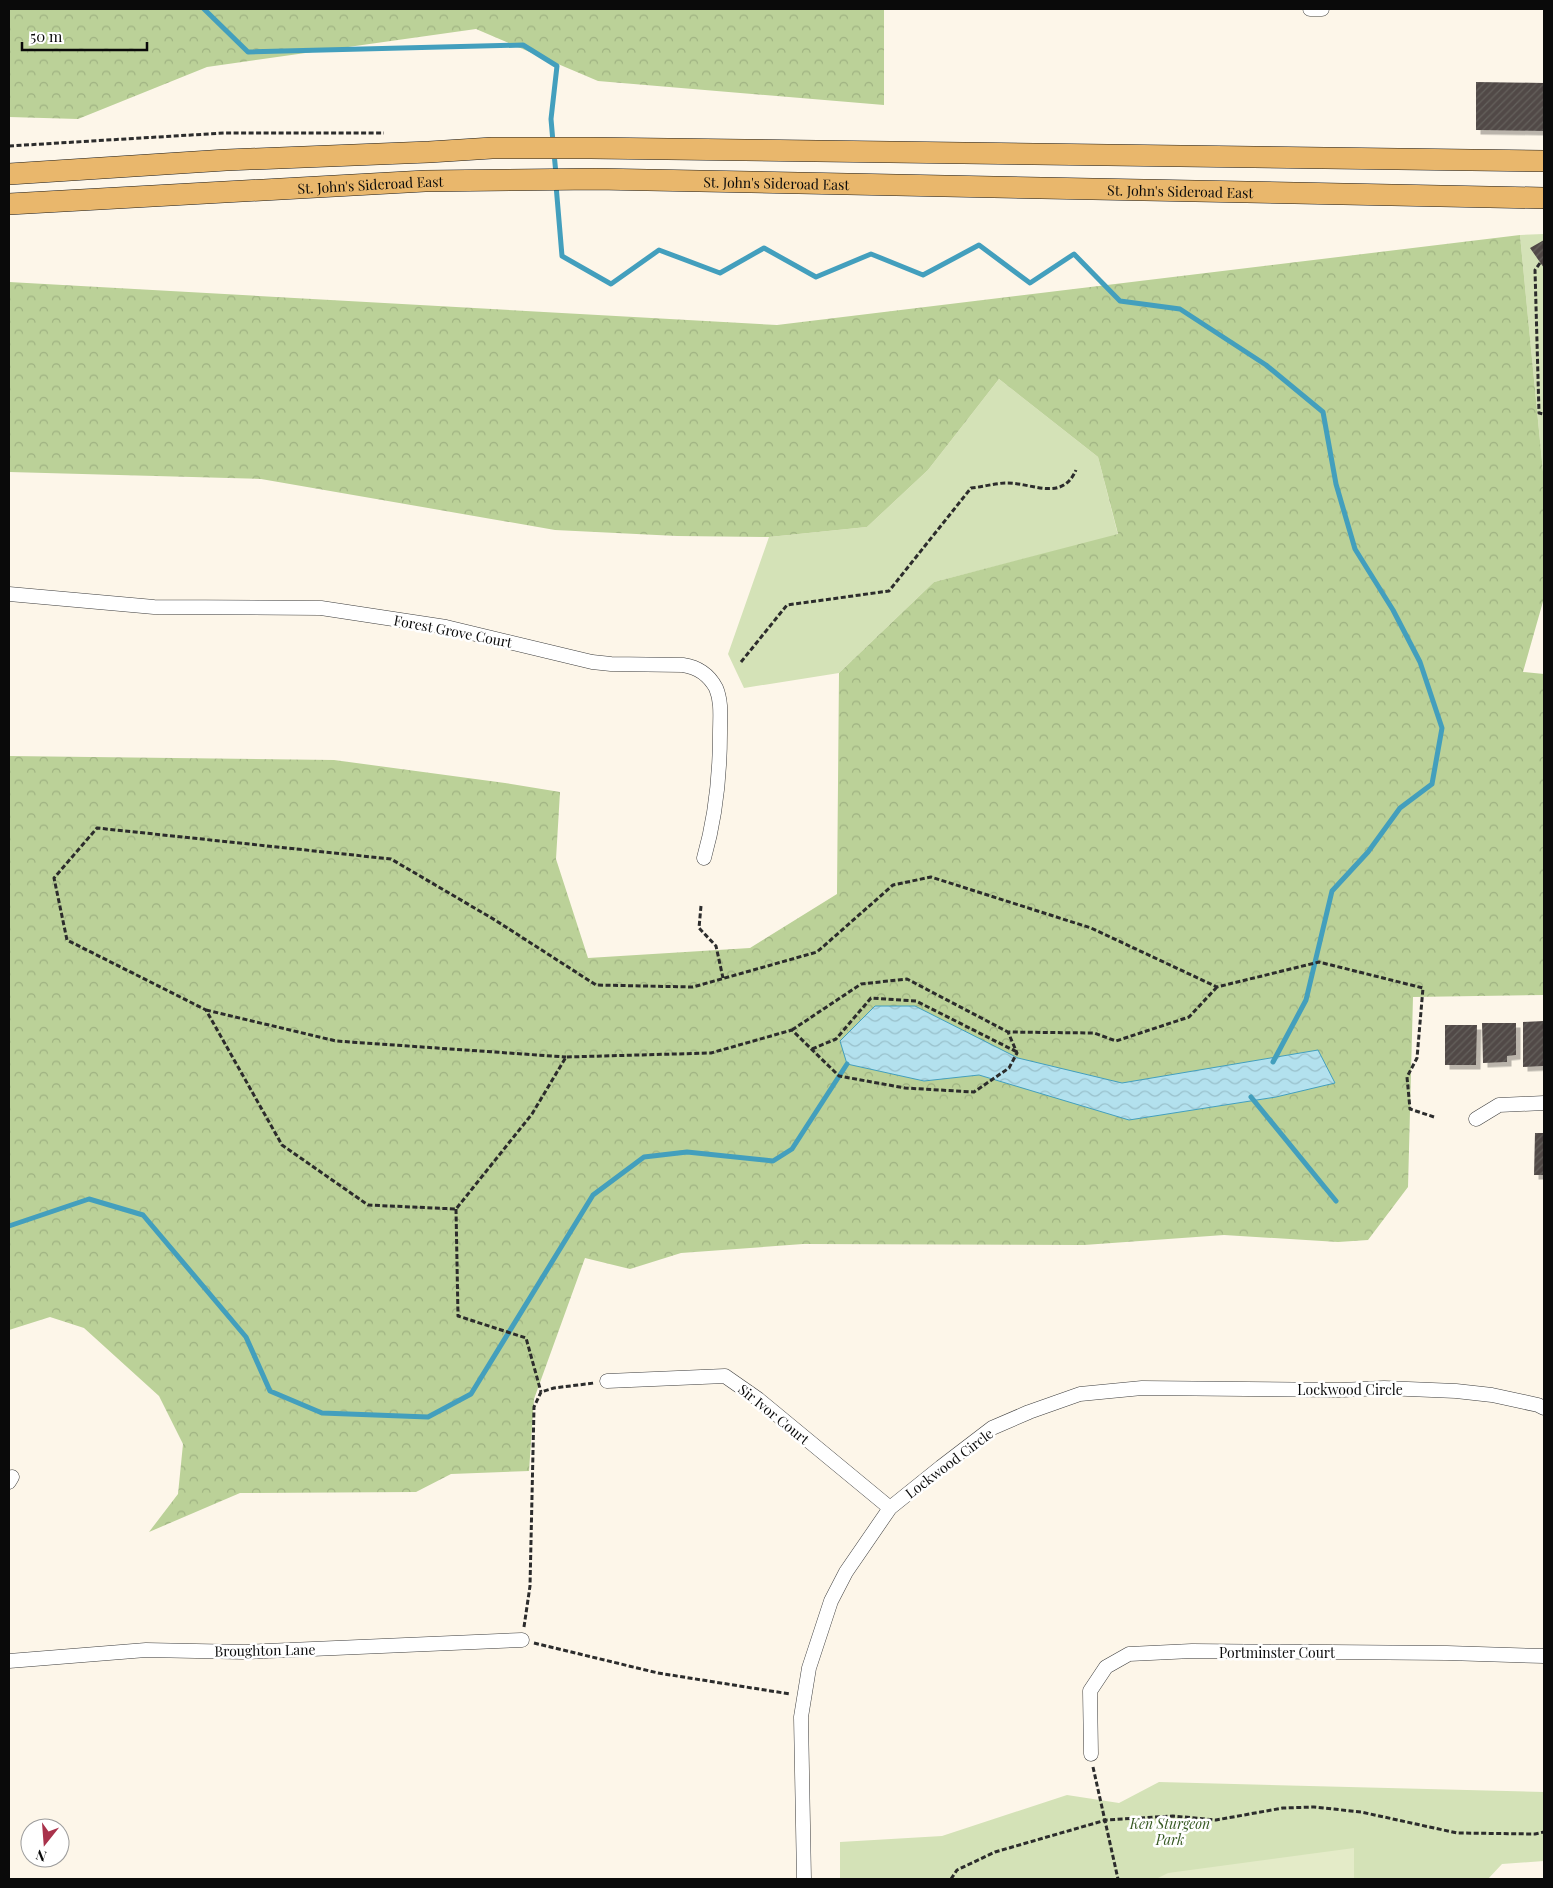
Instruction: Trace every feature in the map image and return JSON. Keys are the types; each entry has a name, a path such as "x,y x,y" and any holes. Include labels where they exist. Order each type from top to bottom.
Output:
{"main road":[{"path":"9,174 226,160 492,148 1544,161"},
{"name":"St. John's Sideroad East","path":"9,204 425,181 596,179 1544,198"}],"street":[{"path":"1310,9 1322,9"},
{"name":"Forest Grove Court","path":"9,594 154,607 321,608 446,627 592,662 683,665 693,668 703,673 713,683 720,704 720,776 704,858"},
{"path":"1476,1119 1499,1104 1544,1103"},
{"name":"Sir Ivor Court","path":"607,1381 725,1376 758,1399 890,1508"},
{"name":"Lockwood Circle","path":"804,1879 801,1717 809,1668 831,1601 846,1572 890,1508 940,1466 992,1428 1029,1412 1080,1394 1142,1388 1341,1390 1393,1388 1456,1391 1492,1395 1544,1408"},
{"name":"Broughton Lane","path":"9,1661 146,1650 245,1652 522,1640"},
{"name":"Portminster Court","path":"1091,1754 1090,1691 1106,1668 1129,1654 1202,1651 1544,1656"}],"path":[{"path":"9,146 224,133 388,133"},
{"path":"1540,263 1535,270 1539,413 1544,414"},
{"path":"741,662 787,605 889,591 972,488 1006,483 1054,490 1072,480 1076,470"},
{"path":"1217,987 1091,928 931,876 893,885 817,952 693,987 596,985 495,920 391,860 97,828 54,878 67,940 206,1010 336,1041 566,1057 711,1053 792,1030 862,984 907,979 1008,1032 1094,1033 1116,1041 1188,1017 1217,987 1319,962 1423,988 1418,1058 1407,1077 1410,1109 1434,1117"},
{"path":"701,906 699,928 716,946 723,978"},
{"path":"812,1049 836,1039 871,998 916,1001 1017,1053"},
{"path":"206,1010 282,1145 368,1205 456,1209"},
{"path":"792,1030 839,1076 905,1088 974,1092 1009,1068 1017,1053"},
{"path":"1008,1032 1017,1053"},
{"path":"566,1057 532,1114 456,1209 458,1316 526,1338 541,1392 534,1407 530,1586 522,1640 658,1673 804,1697"},
{"path":"541,1392 554,1388 607,1381"},
{"path":"1091,1754 1118,1879"},
{"path":"951,1879 957,1870 995,1852 1106,1820 1173,1816 1216,1820 1283,1808 1314,1807 1362,1812 1457,1833 1544,1832"}],"green space":[{"path":"9,9 884,9 884,105 598,81 476,29 207,67 78,119 9,117"},
{"path":"1544,234 1544,482 1520,235"},
{"path":"1520,235 1544,482 1544,598 1523,672 1544,674 1544,995 1413,997 1408,1187 1368,1240 1338,1242 1224,1235 1084,1245 803,1244 681,1253 630,1269 585,1258 534,1399 529,1471 451,1474 416,1492 240,1493 149,1532 178,1494 183,1444 159,1396 84,1328 50,1317 9,1330 9,756 334,760 560,792 556,859 588,958 750,948 837,894 839,673 934,582 1118,534 1098,457 999,379 928,470 867,527 769,537 677,536 555,530 261,479 9,472 9,282 777,325"},
{"path":"999,379 1098,457 1118,535 934,582 839,673 744,688 728,654 769,537 867,527 928,470"},
{"name":"Ken Sturgeon Park","path":"1159,1782 1544,1792 1544,1861 1502,1864 1488,1879 840,1879 840,1842 942,1836 1067,1795 1119,1803"},
{"path":"1354,1848 1354,1879 1156,1879 1168,1873"}],"water":[{"path":"875,1006 915,1006 1018,1058 1122,1083 1318,1050 1335,1083 1276,1097 1129,1120 979,1075 924,1081 847,1064 840,1041"}],"building":[{"path":"1476,82 1544,83 1544,131 1476,130"},
{"path":"1544,240 1544,268 1530,248"},
{"path":"1544,1021 1544,1066 1523,1067 1523,1022"},
{"path":"1482,1023 1516,1023 1516,1055 1507,1056 1507,1062 1483,1063"},
{"path":"1445,1025 1477,1025 1476,1065 1445,1065"},
{"path":"1535,1133 1544,1133 1544,1175 1534,1175"}],"waterway":[{"path":"204,9 248,52 523,45 557,66 551,119 553,142"},
{"path":"554,153 556,174"},
{"path":"556,185 562,256 611,284 659,250 720,273 764,248 816,277 871,254 923,275 979,245 1030,283 1074,254 1120,301 1180,309 1266,365 1323,412 1336,484 1355,549 1393,610 1420,662 1442,728 1432,784 1400,808 1368,852 1332,891 1306,1000 1273,1062"},
{"path":"9,1226 89,1199 143,1215 246,1337 270,1391 322,1413 428,1417 471,1394 593,1195 644,1157 687,1152 773,1161 792,1149 847,1064"},
{"path":"1251,1097 1336,1201"}]}
